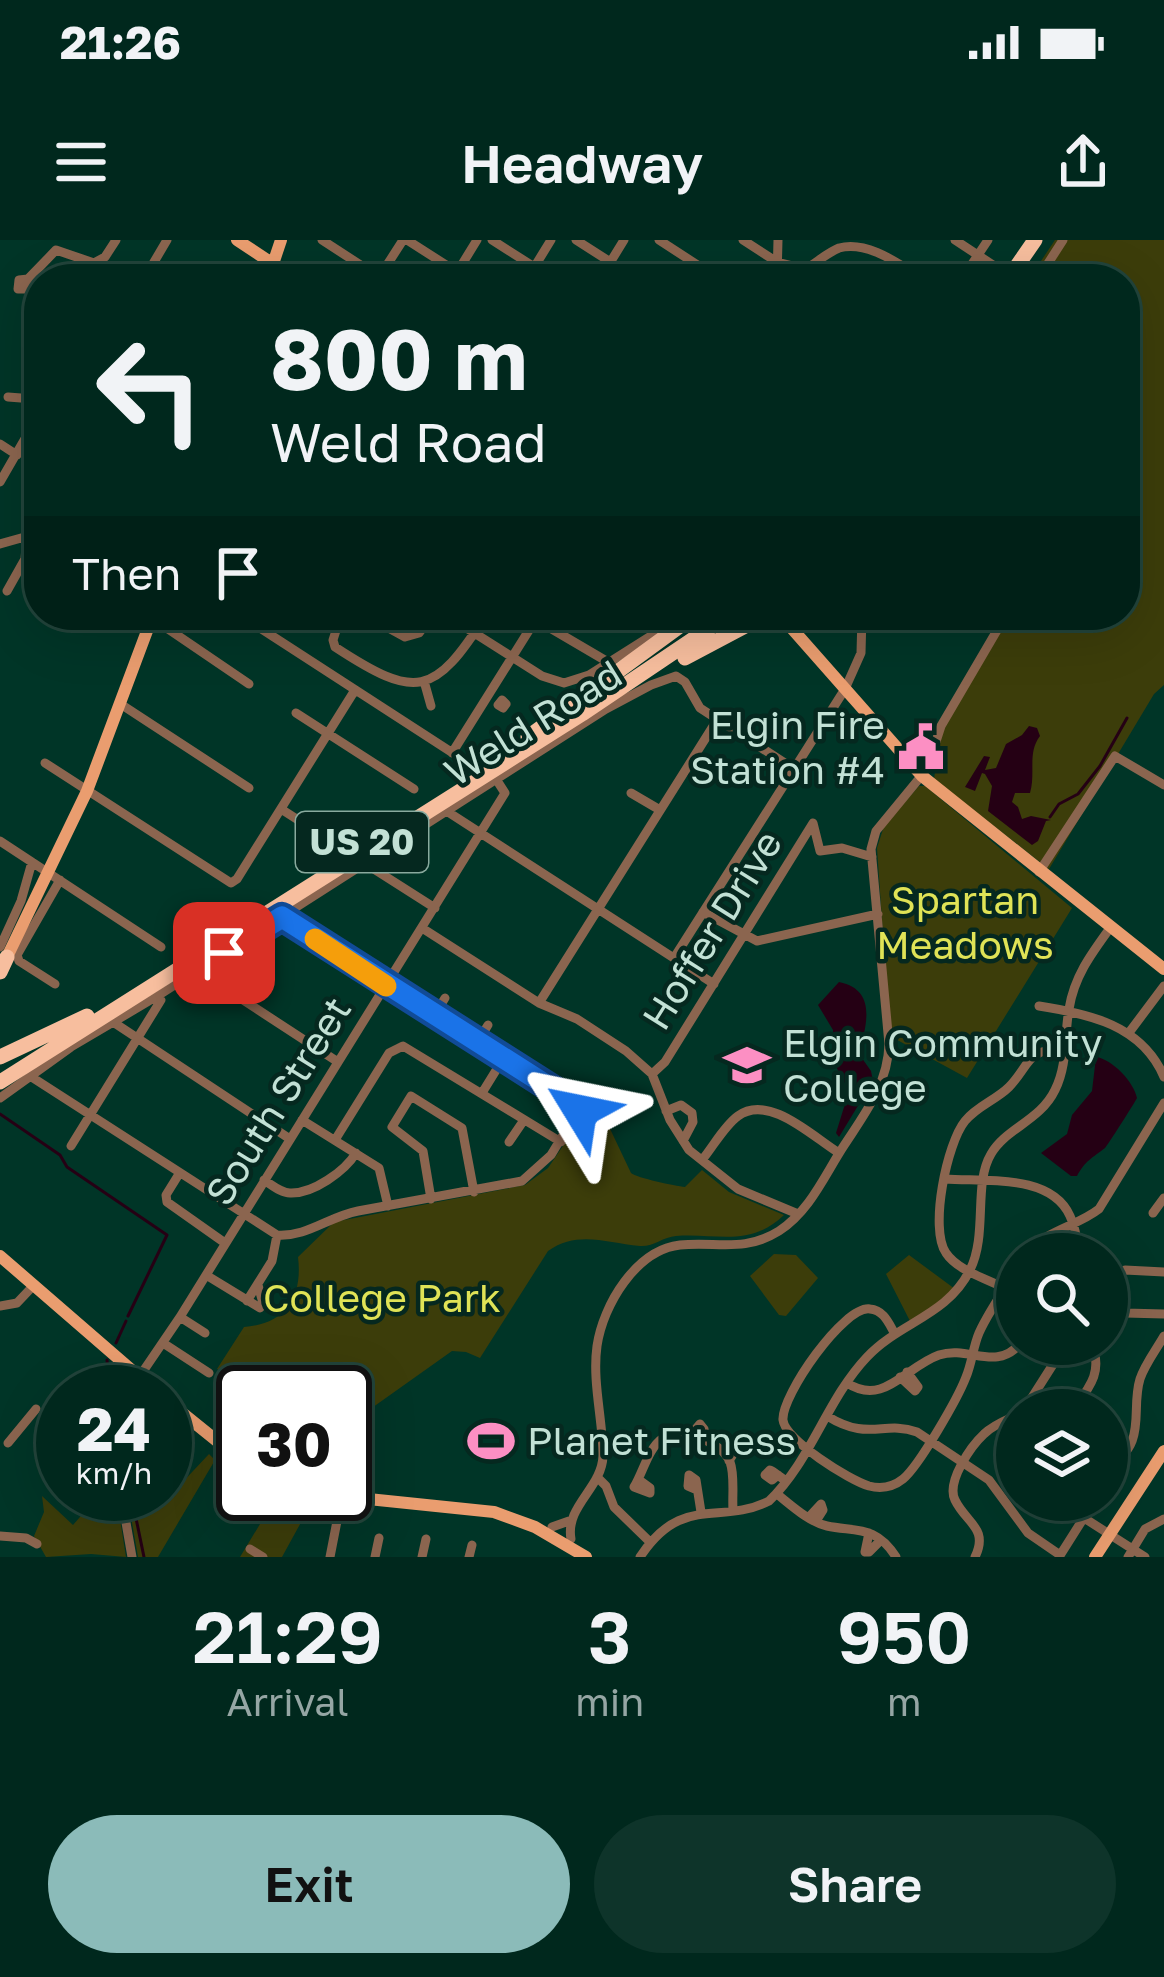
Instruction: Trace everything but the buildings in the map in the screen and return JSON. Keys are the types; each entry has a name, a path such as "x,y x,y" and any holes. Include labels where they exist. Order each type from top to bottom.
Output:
{"highway":[{"path":"1018,264 1038,240"},
{"path":"528,737 674,630"},
{"name":"US 20","path":"0,1057 100,1009 695,630"},
{"name":"US 20","path":"0,1082 707,630"},
{"path":"722,638 732,630"},
{"path":"582,714 737,630"}],"main road":[{"path":"237,240 273,264 281,240"},
{"path":"2,961 86,790 148,630"},
{"path":"797,630 922,776 1164,969"},
{"path":"0,1256 126,1365"},
{"path":"192,1421 216,1441"},
{"path":"1095,1557 1164,1451"},
{"path":"372,1496 488,1505 552,1528 599,1557"},
{"path":"372,1499 494,1512 535,1527 586,1557"}],"street":[{"path":"42,264 56,250 94,263 105,257 116,240"},
{"path":"405,240 438,264"},
{"path":"492,240 529,264"},
{"path":"576,240 614,264"},
{"path":"611,262 624,240"},
{"path":"659,240 693,264"},
{"path":"743,240 770,264"},
{"path":"955,240 991,264"},
{"path":"972,264 988,240"},
{"path":"326,242 359,264"},
{"path":"817,264 835,250 857,246 893,264"},
{"path":"8,397 24,398"},
{"path":"0,482 24,442"},
{"path":"1,445 17,455"},
{"path":"7,591 24,561"},
{"path":"172,630 249,684"},
{"path":"263,630 457,756 529,630"},
{"path":"336,630 335,647 380,676 403,683 424,681 450,668 476,630"},
{"path":"392,630 405,637 420,630"},
{"path":"469,630 559,682 585,677 658,630"},
{"path":"554,630 608,662"},
{"path":"674,958 845,689 861,653 862,630"},
{"path":"552,1528 569,1521 597,1477 603,1454 597,1349 607,1313 626,1282 647,1259 666,1248 723,1247 778,1232 798,1214 880,1088 889,1063 872,855 878,829 931,763 941,726 997,630"},
{"name":"Weld Road","path":"0,1098 606,709 676,676 700,708 717,720"},
{"path":"424,681 431,706"},
{"path":"45,763 231,883 355,689"},
{"path":"488,695 498,703"},
{"path":"828,716 840,704 857,704"},
{"path":"122,705 249,788"},
{"path":"296,713 414,789"},
{"path":"539,1003 717,720 794,769"},
{"path":"1039,872 1115,756 1164,785"},
{"name":"South Street","path":"148,1365 206,1265 226,1243 506,793 496,778"},
{"path":"631,794 660,810"},
{"path":"281,809 331,842"},
{"path":"448,812 714,984"},
{"name":"Hoffer Drive","path":"652,1074 665,1063 813,823 820,851 842,848 872,855"},
{"path":"0,842 160,946"},
{"path":"2,961 32,862"},
{"path":"366,863 435,908"},
{"path":"55,983 17,956 60,880"},
{"path":"703,912 757,941 878,914"},
{"path":"30,1076 277,1235 304,1233 342,1214 522,1181 543,1165 581,1108 282,917"},
{"path":"422,928 539,1003 601,1034 652,1074 683,1141 702,1160 737,1189 798,1214"},
{"path":"640,1557 650,1542 679,1521 701,1512 758,1507 777,1494 782,1478 863,1361 895,1334 942,1308 970,1270 980,1237 986,1166 994,1148 1050,1100 1060,1079 1068,1011 1081,970 1110,928"},
{"path":"197,970 338,1062"},
{"path":"1128,1034 1164,986"},
{"path":"434,1016 445,998"},
{"path":"71,1146 161,1000"},
{"path":"1039,1006 1100,1018 1128,1034 1164,1075"},
{"path":"112,1022 290,1138"},
{"path":"477,1042 488,1025"},
{"path":"334,1140 394,1048 410,1049 560,1142"},
{"path":"996,1283 954,1262 940,1242 952,1142 969,1115 1009,1086 1033,1054 1066,1050"},
{"path":"482,1093 503,1059"},
{"path":"431,1199 423,1151 393,1128 413,1096 460,1125 466,1136 474,1192"},
{"path":"1055,1233 1105,1202 1164,1103"},
{"path":"666,1111 681,1105 692,1113 693,1122 683,1141"},
{"path":"702,1160 738,1116 759,1110 776,1113 839,1153"},
{"path":"302,1120 380,1170 388,1206"},
{"path":"509,1142 524,1120"},
{"path":"264,1180 294,1193 345,1169 356,1154"},
{"path":"179,1174 166,1202 226,1243"},
{"path":"945,1179 1044,1189 1063,1203 1075,1233"},
{"path":"1154,1213 1164,1198"},
{"path":"206,1265 252,1304 272,1261 277,1235"},
{"path":"1128,1270 1164,1272"},
{"path":"0,1306 17,1303 34,1285"},
{"path":"895,1334 883,1315 868,1308 851,1316 827,1340 784,1409 786,1430 806,1448 860,1482 884,1487 906,1477 930,1440 964,1382 983,1324 996,1304"},
{"path":"1128,1312 1164,1314"},
{"path":"179,1317 205,1333"},
{"path":"1128,1444 1136,1430 1139,1383 1164,1336"},
{"path":"163,1343 209,1373"},
{"path":"847,1383 876,1393 941,1354 996,1358"},
{"path":"8,1443 36,1409"},
{"path":"827,1416 852,1429 903,1428 930,1440 995,1486 1028,1533 1059,1556 1082,1521"},
{"path":"978,1556 978,1529 952,1492 965,1462 984,1434 996,1427"},
{"path":"636,1484 658,1442 676,1433 695,1438 726,1456 733,1510"},
{"path":"597,1477 614,1507 650,1542"},
{"path":"695,1489 701,1512"},
{"path":"777,1494 827,1526 857,1527 880,1540 896,1557"},
{"path":"1130,1553 1145,1529 1164,1513"},
{"path":"126,1521 132,1557"},
{"path":"330,1557 337,1521"},
{"path":"569,1521 571,1539"},
{"path":"1086,1521 1130,1553 1145,1557"},
{"path":"869,1534 865,1552 880,1540"},
{"path":"0,1536 37,1544"},
{"path":"375,1557 379,1538"},
{"path":"422,1557 426,1539"},
{"path":"250,1549 262,1557"}],"green space":[{"path":"1055,240 1164,240 1164,685 1154,694 1049,869 934,779 941,732 1000,630 1140,630 1140,264 1039,264"},
{"name":"Spartan Meadows","path":"919,786 925,786 1072,908 967,1078 890,1036 877,848 884,826"},
{"name":"College Park","path":"590,1106 603,1114 631,1173 685,1187 702,1170 729,1192 784,1215 758,1232 733,1237 676,1236 645,1246 593,1239 559,1245 548,1251 480,1358 452,1351 372,1408 372,1365 220,1365 244,1327 270,1321 288,1306 297,1285 298,1257 334,1222 525,1185 548,1168"},
{"path":"774,1254 796,1255 818,1278 786,1316 779,1315 750,1276"},
{"path":"909,1255 955,1289 911,1323 886,1274"},
{"path":"209,1454 215,1460 192,1499 192,1472"},
{"path":"40,1521 73,1525 76,1521 120,1521 126,1557 46,1557 34,1536"},
{"path":"132,1521 179,1521 158,1557 138,1557"},
{"path":"262,1521 302,1521 282,1557 240,1557"}],"shaded area":[{"path":"1029,726 1037,728 1040,736 1034,749 1032,786 1030,793 1015,793 1012,802 1022,819 1051,820 1032,845 988,811 992,786 985,774 975,791 965,787 984,756 990,757 985,770 996,768 1006,744"},
{"path":"839,982 851,986 864,1001 866,1021 859,1054 873,1081 839,1137 836,1133 849,1091 832,1059 833,1030 818,1005"},
{"path":"1096,1057 1121,1072 1137,1098 1105,1148 1077,1176 1071,1176 1041,1153 1067,1134 1072,1115 1092,1091"}],"waterway":[{"path":"1050,817 1059,804 1078,794 1100,766 1127,718"},
{"path":"0,1114 60,1155 67,1167 167,1235 128,1316"},
{"path":"116,1343 126,1321"},
{"path":"107,1360 107,1365"},
{"path":"137,1521 144,1557"}],"slow traffic":[{"path":"315,939 386,986"}],"place":[{"name":"Elgin Fire Station #4","path":"921,747"},
{"name":"Elgin Community College","path":"747,1065"},
{"name":"Planet Fitness","path":"491,1441"}],"route":[{"path":"224,953 282,917 579,1106 580,1111"}]}
